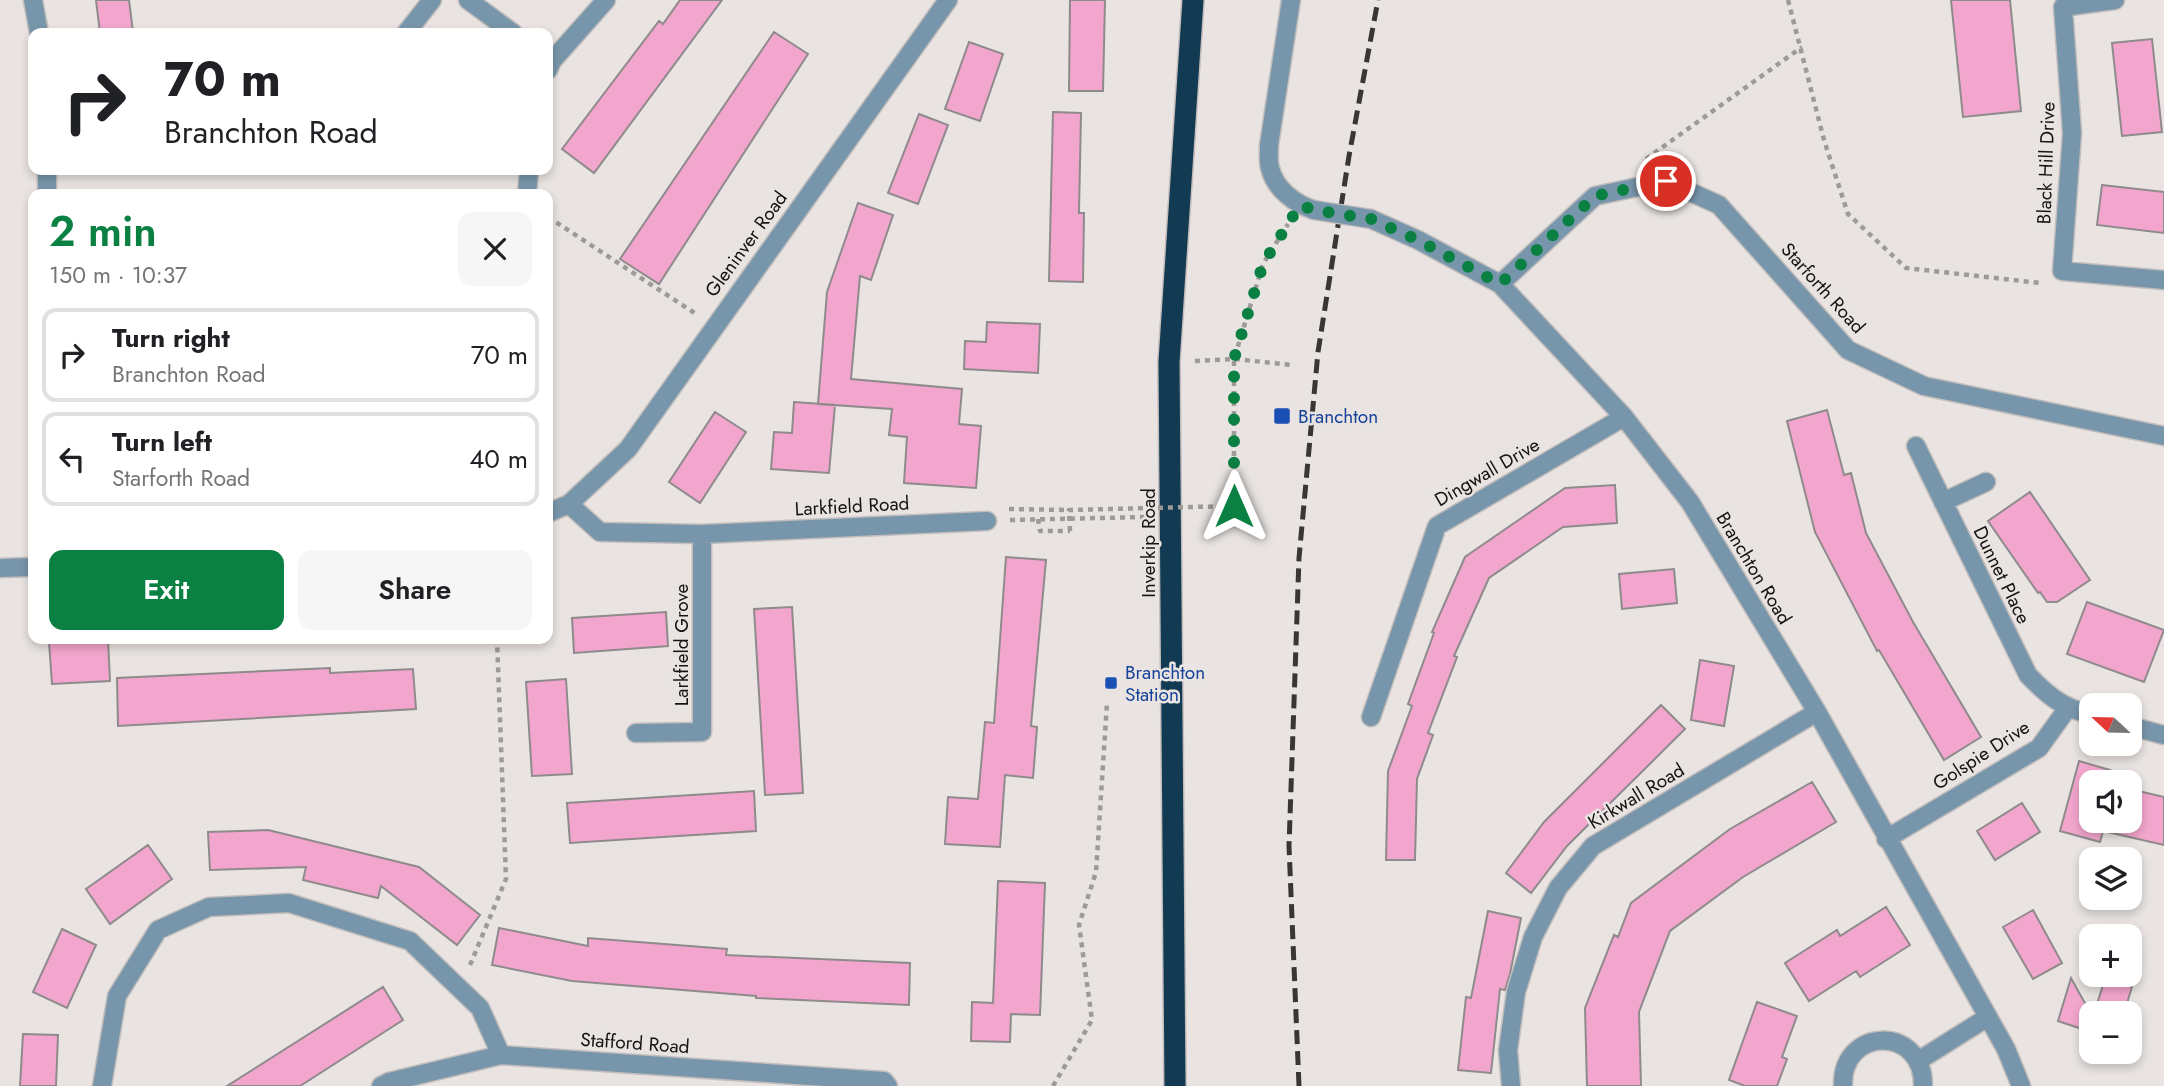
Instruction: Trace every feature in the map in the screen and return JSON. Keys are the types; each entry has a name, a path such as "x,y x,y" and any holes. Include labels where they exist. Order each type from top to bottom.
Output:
{"highway":[{"name":"Inverkip Road","path":"1175,1086 1169,362 1193,0"}],"street":[{"path":"33,0 38,28"},
{"path":"410,28 432,0"},
{"path":"468,0 506,28"},
{"path":"553,59 606,0"},
{"name":"Gleninver Road","path":"569,504 628,449 948,0"},
{"path":"1291,0 1269,145 1269,168 1277,184 1307,208"},
{"name":"Black Hill Drive","path":"2062,271 2072,134 2063,7 2115,0"},
{"name":"Starforth Road","path":"1500,284 1595,196 1666,181 1719,205 1848,350 1924,386 2164,436"},
{"name":"Branchton Road","path":"1307,208 1371,219 1418,240 1500,284 1624,417 1690,502 1817,712 2006,1049 2021,1086"},
{"path":"2062,271 2164,280"},
{"name":"Dingwall Drive","path":"1371,717 1437,526 1624,417"},
{"name":"Dunnet Place","path":"1916,446 2028,675 2045,694 2067,709"},
{"path":"1943,502 1986,482"},
{"path":"553,511 569,504"},
{"name":"Larkfield Road","path":"569,504 600,532 702,534 987,521"},
{"name":"Larkfield Grove","path":"636,733 702,732 702,534"},
{"path":"0,568 28,567"},
{"path":"2067,709 2079,712"},
{"name":"Golspie Drive","path":"1886,839 2039,748 2067,709"},
{"name":"Kirkwall Road","path":"1511,1086 1508,1050 1516,992 1533,937 1558,888 1593,846 1817,712"},
{"path":"2142,729 2164,735"},
{"path":"102,1086 117,996 158,930 209,907 289,903 410,941 480,1007 501,1055"},
{"path":"1918,1060 1988,1017"},
{"path":"1843,1086 1843,1074 1856,1050 1869,1042 1883,1040 1896,1042 1909,1049 1922,1070 1923,1086"},
{"name":"Stafford Road","path":"381,1086 501,1055 884,1081 888,1086"}],"path":[{"path":"1788,0 1824,140 1848,214 1906,268 2040,283 2062,271"},
{"path":"1638,164 1802,47"},
{"path":"1007,509 1234,506 1234,359 1263,264 1307,208"},
{"path":"553,220 714,326"},
{"path":"1169,362 1234,359 1293,365"},
{"path":"1038,519 1040,531 1070,531 1069,510"},
{"path":"987,521 1170,517"},
{"path":"459,988 506,879 497,644"},
{"path":"1053,1086 1092,1020 1079,925 1096,872 1107,703"}],"building":[{"path":"96,0 129,0 132,28 99,28"},
{"path":"680,0 722,0 594,173 562,149 659,21 663,24"},
{"path":"1070,0 1105,0 1103,91 1069,91"},
{"path":"1951,0 2010,0 2021,111 1963,117"},
{"path":"774,32 808,54 659,284 620,259"},
{"path":"2152,39 2162,132 2122,136 2112,43"},
{"path":"969,42 1003,54 980,121 945,109"},
{"path":"1053,112 1081,113 1079,213 1084,213 1083,282 1049,281"},
{"path":"919,114 948,125 918,204 888,193"},
{"path":"2102,185 2164,192 2164,233 2097,225"},
{"path":"858,203 893,215 871,280 860,276 851,379 962,389 959,424 981,426 976,488 904,483 907,437 889,435 892,409 818,404 827,292"},
{"path":"987,322 1040,324 1038,373 964,369 965,341 986,342"},
{"path":"794,402 835,405 829,473 771,469 774,432 792,433"},
{"path":"1827,410 1844,475 1851,473 1866,533 1913,622 1981,737 1944,760 1879,650 1877,651 1815,532 1787,421"},
{"path":"715,412 746,432 700,503 669,482"},
{"path":"1615,485 1617,523 1563,527 1489,578 1454,656 1457,657 1428,733 1433,735 1417,779 1415,860 1386,860 1388,771 1412,706 1408,704 1434,633 1432,632 1465,557 1565,488"},
{"path":"2030,492 2090,580 2057,602 2047,602 2040,592 2038,593 1988,521"},
{"path":"1006,557 1046,560 1031,726 1037,727 1033,778 1005,775 1000,847 945,844 948,797 978,799 985,722 994,723"},
{"path":"1674,569 1677,603 1622,609 1619,574"},
{"path":"2087,602 2164,630 2144,682 2067,654"},
{"path":"792,607 803,793 765,795 754,609"},
{"path":"666,612 668,646 574,653 572,618"},
{"path":"49,644 108,644 110,681 52,684"},
{"path":"1700,660 1734,666 1724,726 1691,720"},
{"path":"330,668 330,673 413,669 416,709 118,726 117,678"},
{"path":"566,679 572,774 532,776 526,682"},
{"path":"1661,705 1685,729 1567,846 1531,893 1506,873 1544,822"},
{"path":"2079,761 2110,770 2079,770 2079,833 2102,833 2100,842 2060,831"},
{"path":"1812,782 1836,822 1743,877 1670,931 1639,1012 1641,1086 1587,1086 1585,1008 1614,935 1618,937 1631,903 1730,829"},
{"path":"754,791 756,831 570,843 567,803"},
{"path":"2142,792 2164,797 2164,845 2112,833 2142,833"},
{"path":"2022,803 2040,832 1995,860 1977,831"},
{"path":"268,830 419,867 480,915 457,945 381,886 378,898 303,880 306,867 210,870 208,832"},
{"path":"148,845 172,879 110,924 86,889"},
{"path":"998,881 1045,883 1040,1015 1011,1014 1010,1042 971,1041 972,1002 993,1003"},
{"path":"1886,907 1910,945 1860,977 1856,971 1809,1001 1785,963 1837,930 1840,936"},
{"path":"2033,910 2062,963 2033,979 2003,927"},
{"path":"1488,911 1521,918 1510,974 1505,990 1500,989 1491,1073 1458,1070 1466,997 1471,998"},
{"path":"499,928 588,946 588,938 727,949 726,955 910,963 909,1005 756,998 572,981 492,965"},
{"path":"62,929 96,945 67,1008 33,992"},
{"path":"2071,978 2084,1001 2079,1001 2079,1028 2058,1021"},
{"path":"383,987 403,1020 300,1086 227,1086"},
{"path":"2102,987 2132,987 2128,1001 2098,1001"},
{"path":"1757,1002 1797,1016 1782,1057 1787,1059 1777,1086 1745,1086 1729,1080"},
{"path":"23,1034 58,1035 56,1086 20,1086"}],"railway":[{"path":"1299,1086 1289,846 1299,558 1318,352 1349,156 1378,0"}],"place":[{"name":"Branchton","path":"1282,416"},
{"name":"Branchton Station","path":"1111,683"}],"route":[{"path":"1234,506 1234,359 1263,264 1300,205 1314,210 1371,219 1418,240 1500,284 1595,196 1666,181"}]}
